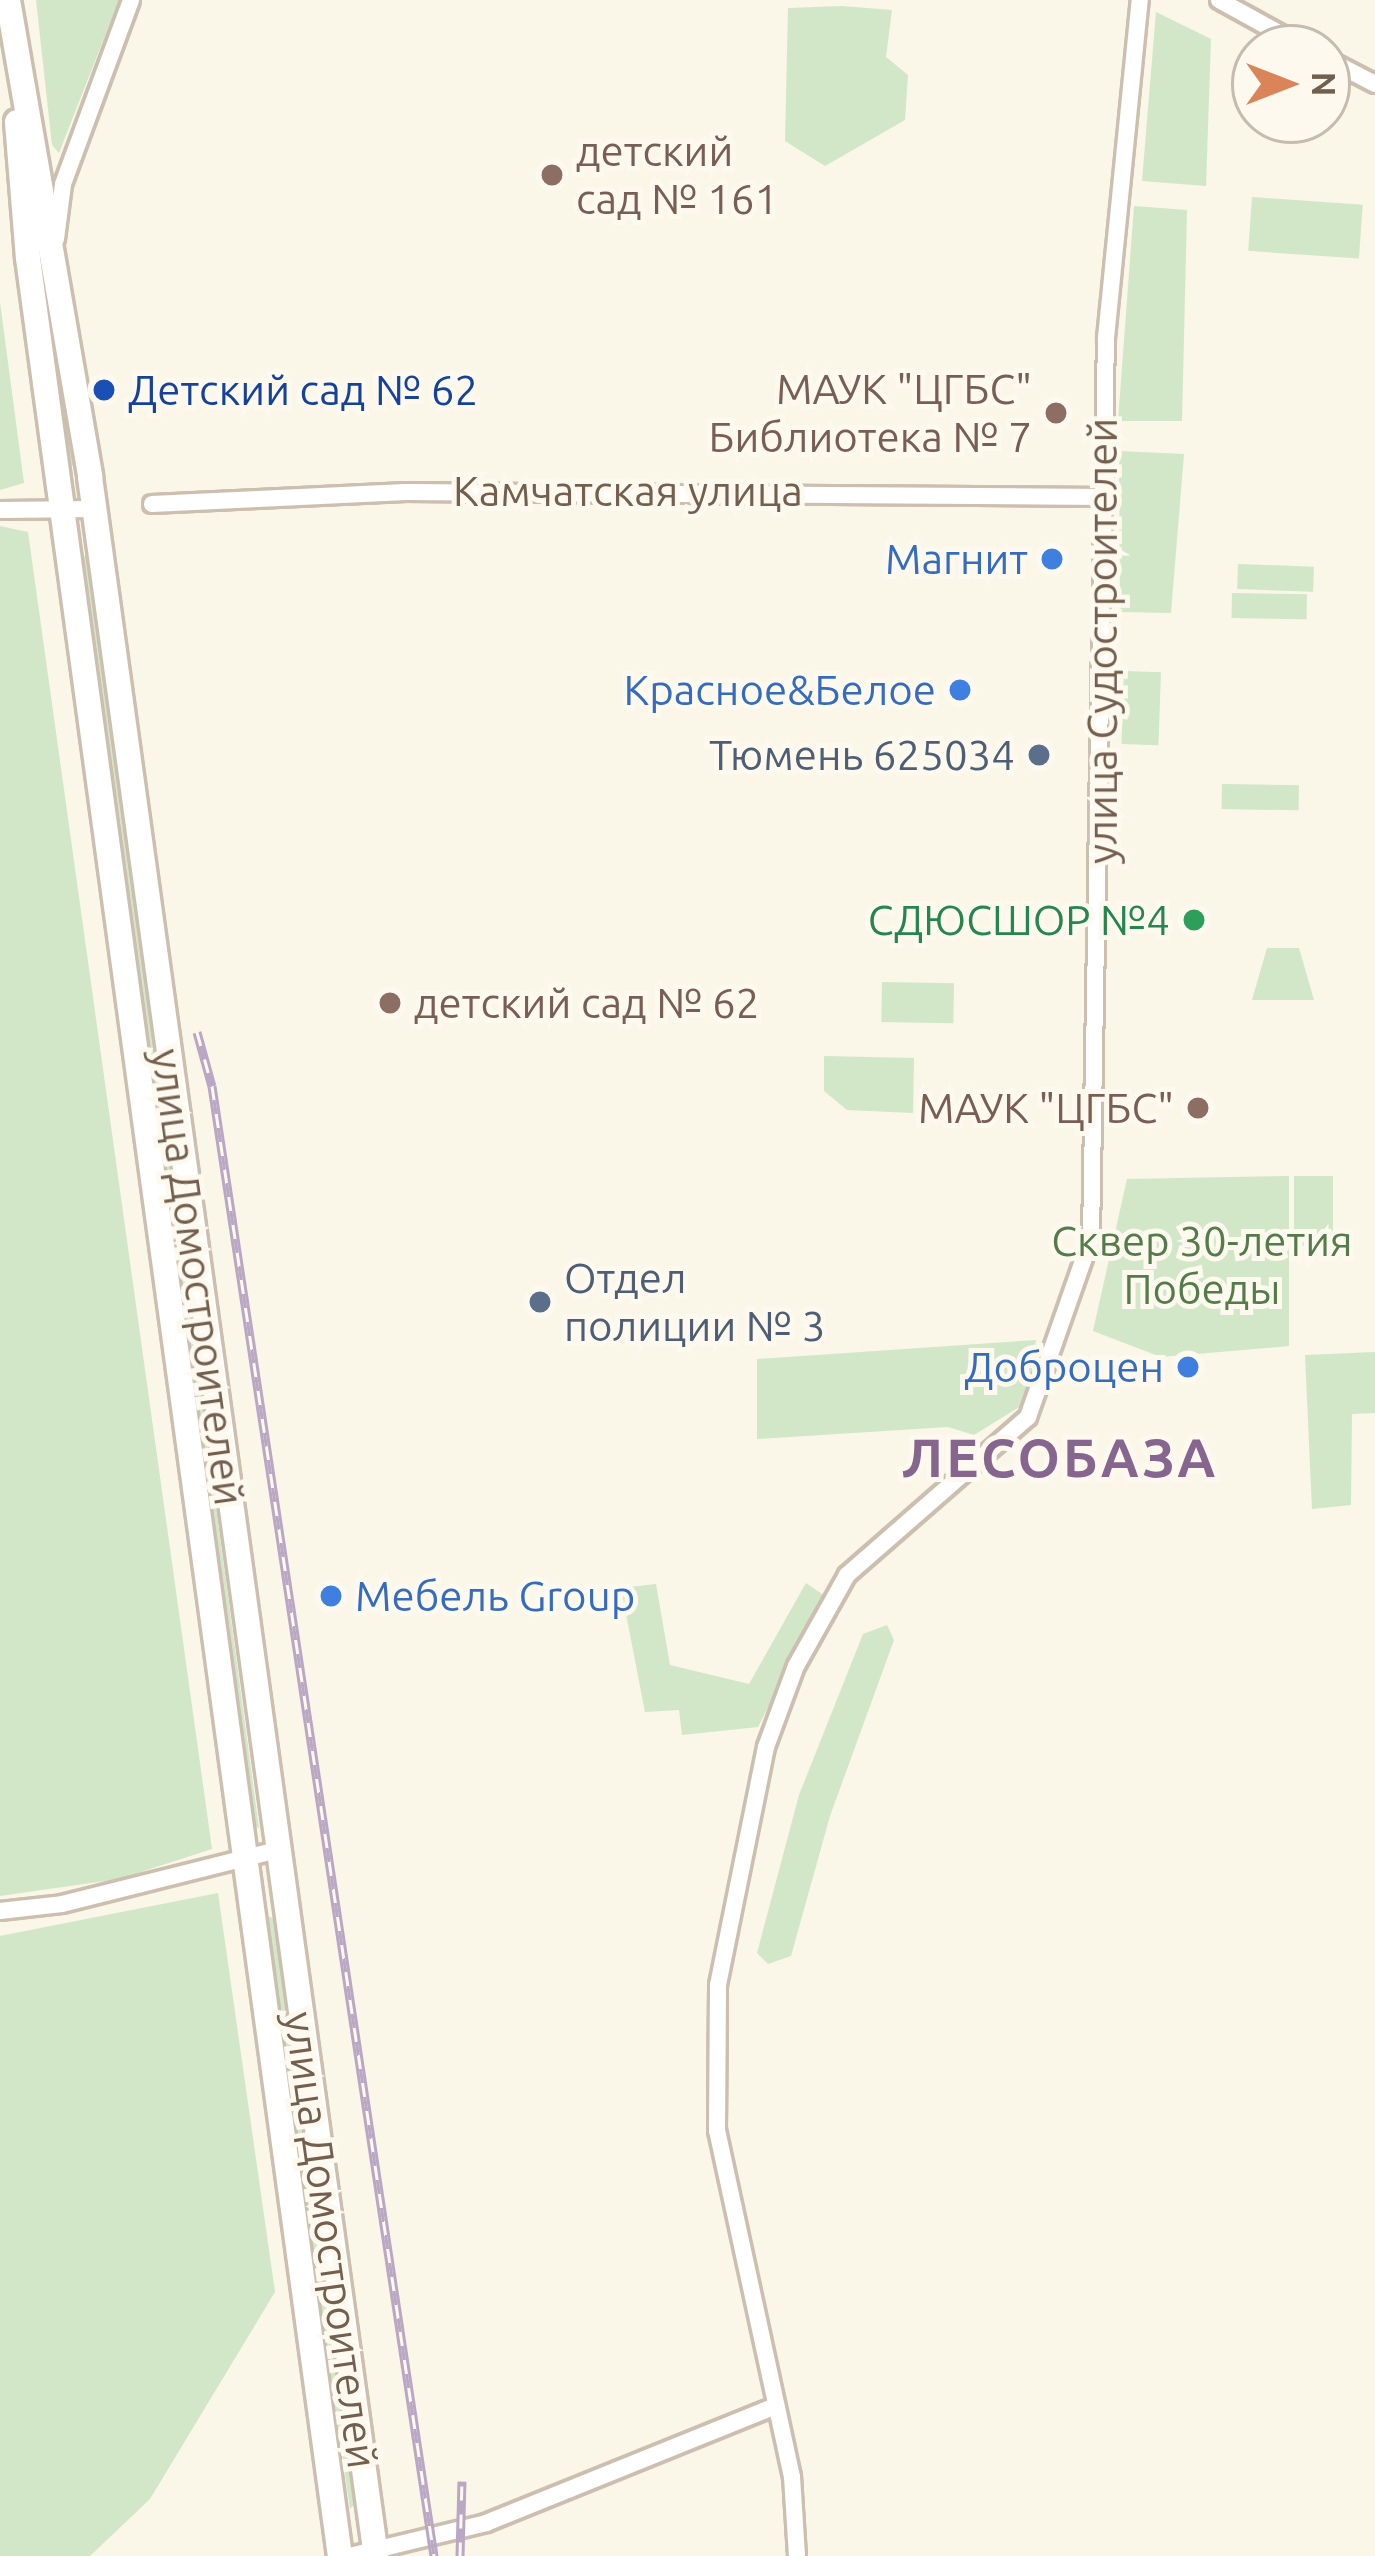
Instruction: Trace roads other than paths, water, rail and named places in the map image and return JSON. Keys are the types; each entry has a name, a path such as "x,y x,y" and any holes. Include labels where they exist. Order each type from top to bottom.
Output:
{"main road":[{"name":"улица Домостроителей","path":"8,0 56,252 94,509 277,1850 367,2554"},
{"name":"улица Домостроителей","path":"8,0 28,258 340,2556"}],"street":[{"path":"56,252 63,184 131,0"},
{"name":"улица Судостроителей","path":"776,2406 717,2131 713,2062 728,1925 766,1747 796,1666 847,1575 1028,1417 1093,1219 1106,338 1140,0"},
{"path":"1219,0 1262,24"},
{"name":"Камчатская улица","path":"152,504 406,491 1105,497"},
{"path":"0,510 94,509"},
{"path":"0,1910 62,1904 277,1850"},
{"path":"367,2554 486,2523 776,2406 792,2476 797,2556"}],"railway":[{"path":"197,1032 212,1086 434,2556"},
{"path":"460,2556 462,2481"}],"place":[{"name":"детский сад № 161","path":"552,175"},
{"name":"Детский сад № 62","path":"104,390"},
{"name":"МАУК \"ЦГБС\" Библиотека № 7","path":"1056,413"},
{"name":"Магнит","path":"1052,559"},
{"name":"Красное&Белое","path":"960,690"},
{"name":"Тюмень 625034","path":"1039,755"},
{"name":"СДЮСШОР №4","path":"1194,920"},
{"name":"детский сад № 62","path":"390,1003"},
{"name":"МАУК \"ЦГБС\"","path":"1198,1108"},
{"name":"Отдел полиции № 3","path":"540,1302"},
{"name":"Доброцен","path":"1188,1367"},
{"name":"Мебель Group","path":"331,1596"}],"district":[{"name":"ЛЕСОБАЗА","path":"1060,1457"}],"park label":[{"name":"Сквер 30-летия Победы","path":"1202,1265"}]}
